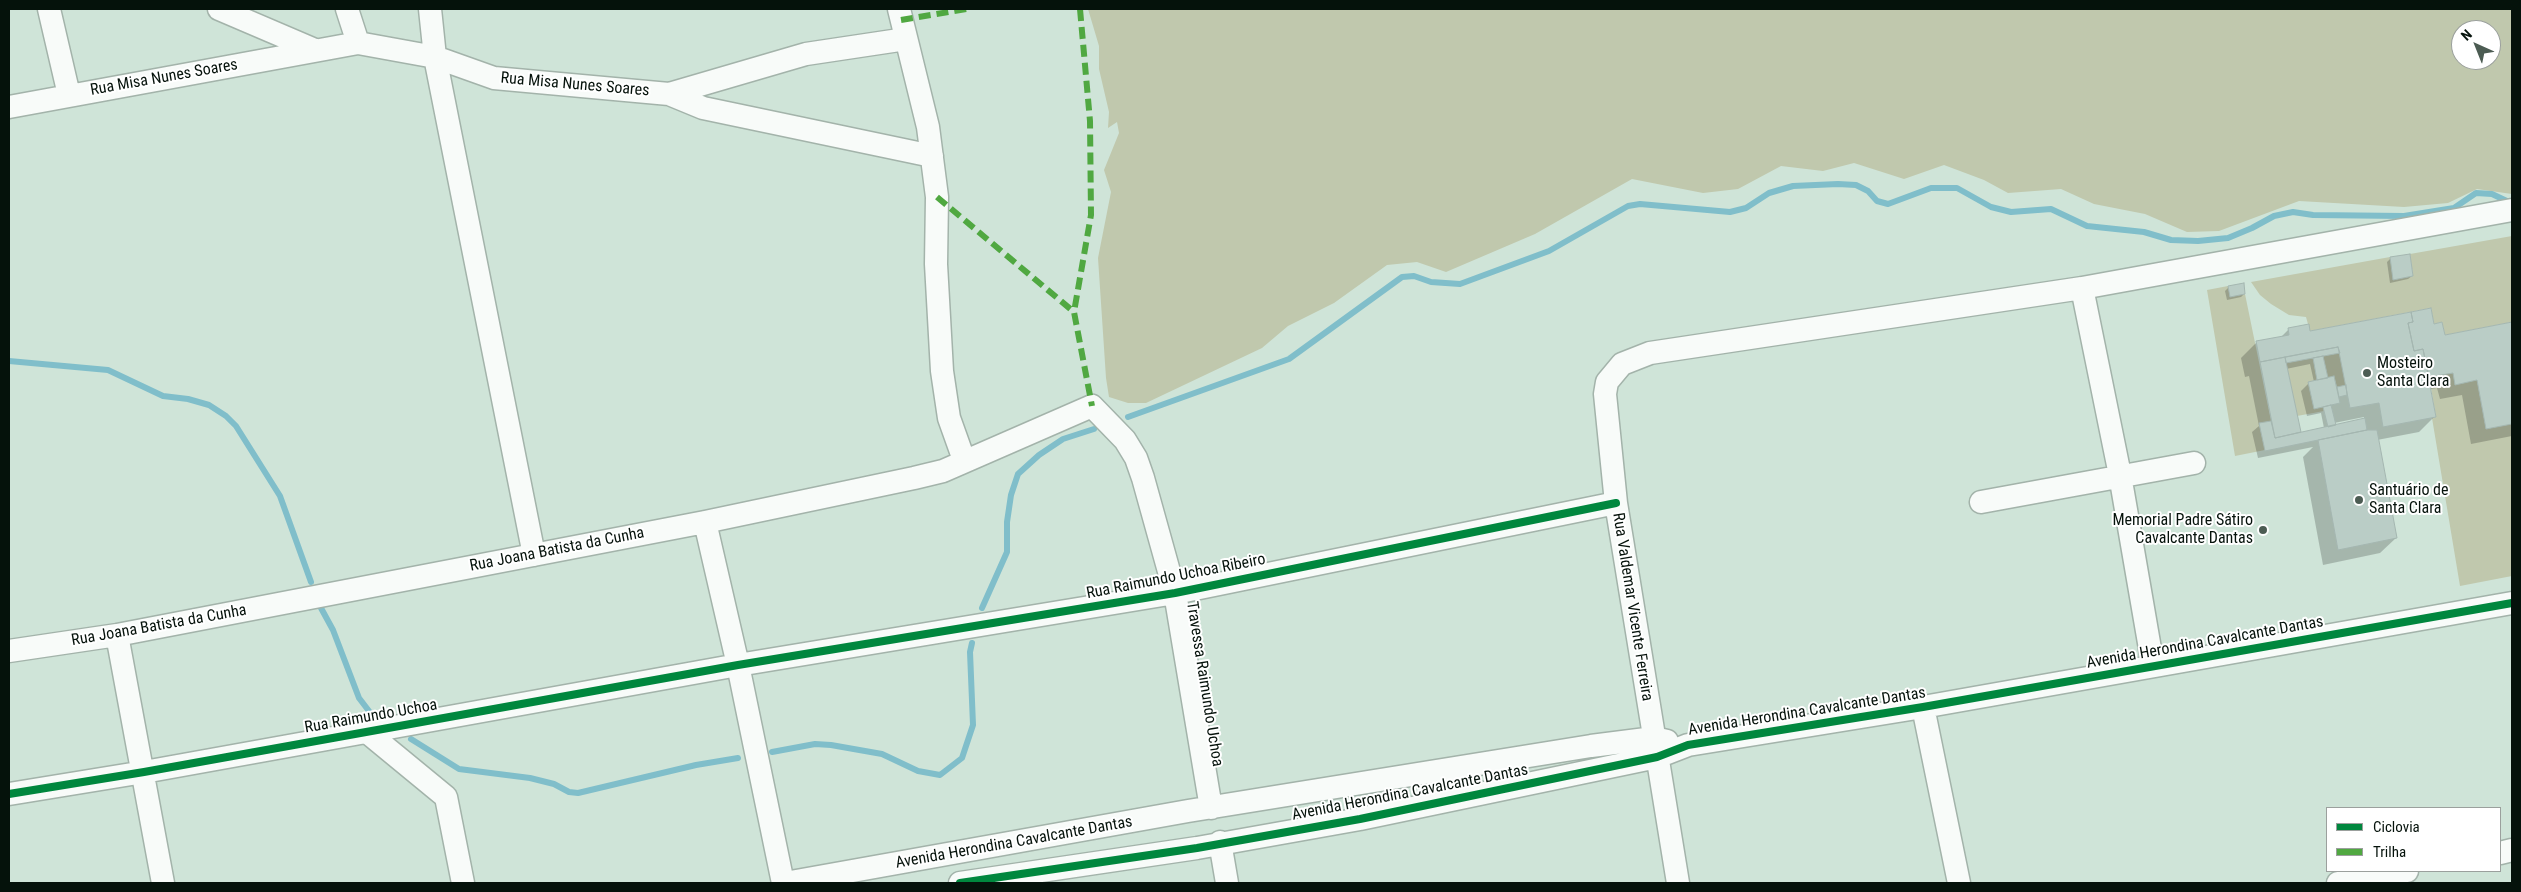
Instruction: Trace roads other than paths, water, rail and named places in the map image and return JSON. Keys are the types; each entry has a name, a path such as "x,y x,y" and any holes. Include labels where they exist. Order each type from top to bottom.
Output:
{"street":[{"path":"49,9 69,95"},
{"path":"219,9 315,50"},
{"path":"347,9 358,43"},
{"path":"430,9 435,57 534,555"},
{"path":"899,9 928,127 937,197 936,264 942,371 949,418 964,460"},
{"name":"Rua Misa Nunes Soares","path":"9,107 358,43 435,57 494,78 669,94 806,54 906,39"},
{"path":"669,94 703,108 932,156"},
{"name":"Rua Valdemar Vicente Ferreira","path":"1678,883 1616,503 1605,394 1607,382 1622,364 1650,354 2082,288 2512,210"},
{"path":"2082,288 2120,475 2153,666"},
{"name":"Rua Joana Batista da Cunha","path":"9,651 117,635 705,522 914,478 943,471 964,460 1092,406"},
{"name":"Travessa Raimundo Uchoa","path":"1092,406 1114,426 1136,458 1175,593 1211,808"},
{"path":"1981,502 2120,475 2194,463"},
{"name":"Rua Raimundo Uchoa Ribeiro","path":"738,665 1175,593 1616,503"},
{"path":"705,522 738,665 784,883"},
{"name":"Avenida Herondina Cavalcante Dantas","path":"784,883 1188,811 1591,746 1655,748 1688,745 1923,707 2512,603"},
{"path":"117,635 144,772 163,883"},
{"name":"Rua Raimundo Uchoa","path":"9,794 144,772 738,665"},
{"path":"1923,707 1959,883"},
{"path":"367,732 446,797 463,883"},
{"name":"Avenida Herondina Cavalcante Dantas","path":"960,883 1197,848 1220,842 1463,800 1552,778 1655,748"},
{"path":"1188,811 1197,848"},
{"path":"1220,842 1227,883"},
{"path":"2338,883 2401,872"}],"waterway":[{"path":"1128,417 1289,359 1402,277 1414,276 1431,282 1460,284 1549,251 1628,206 1640,204 1730,212 1746,208 1769,193 1793,186 1856,185 1868,191 1877,201 1888,204 1931,188 1957,188 1991,207 2011,212 2051,209 2087,226 2144,232 2171,240 2198,241 2228,238 2274,216 2293,212 2313,215 2404,216 2454,208 2476,193 2492,194 2511,203"},
{"path":"9,361 108,370 163,396 188,399 209,405 226,416 236,426 280,496 311,582"},
{"path":"982,608 1007,552 1007,522 1011,495 1018,474 1039,455 1063,439 1094,429"},
{"path":"321,608 333,630 359,698 372,715"},
{"path":"772,752 815,744 831,745 882,754 918,771 940,775 962,758 973,725 970,652 972,643"},
{"path":"411,739 459,769 530,778 554,784 569,792 578,793 696,765 738,758"}],"place":[{"name":"Mosteiro Santa Clara","path":"2367,373"},
{"name":"Santuário de Santa Clara","path":"2359,500"},
{"name":"Memorial Padre Sátiro Cavalcante Dantas","path":"2263,530"}]}
